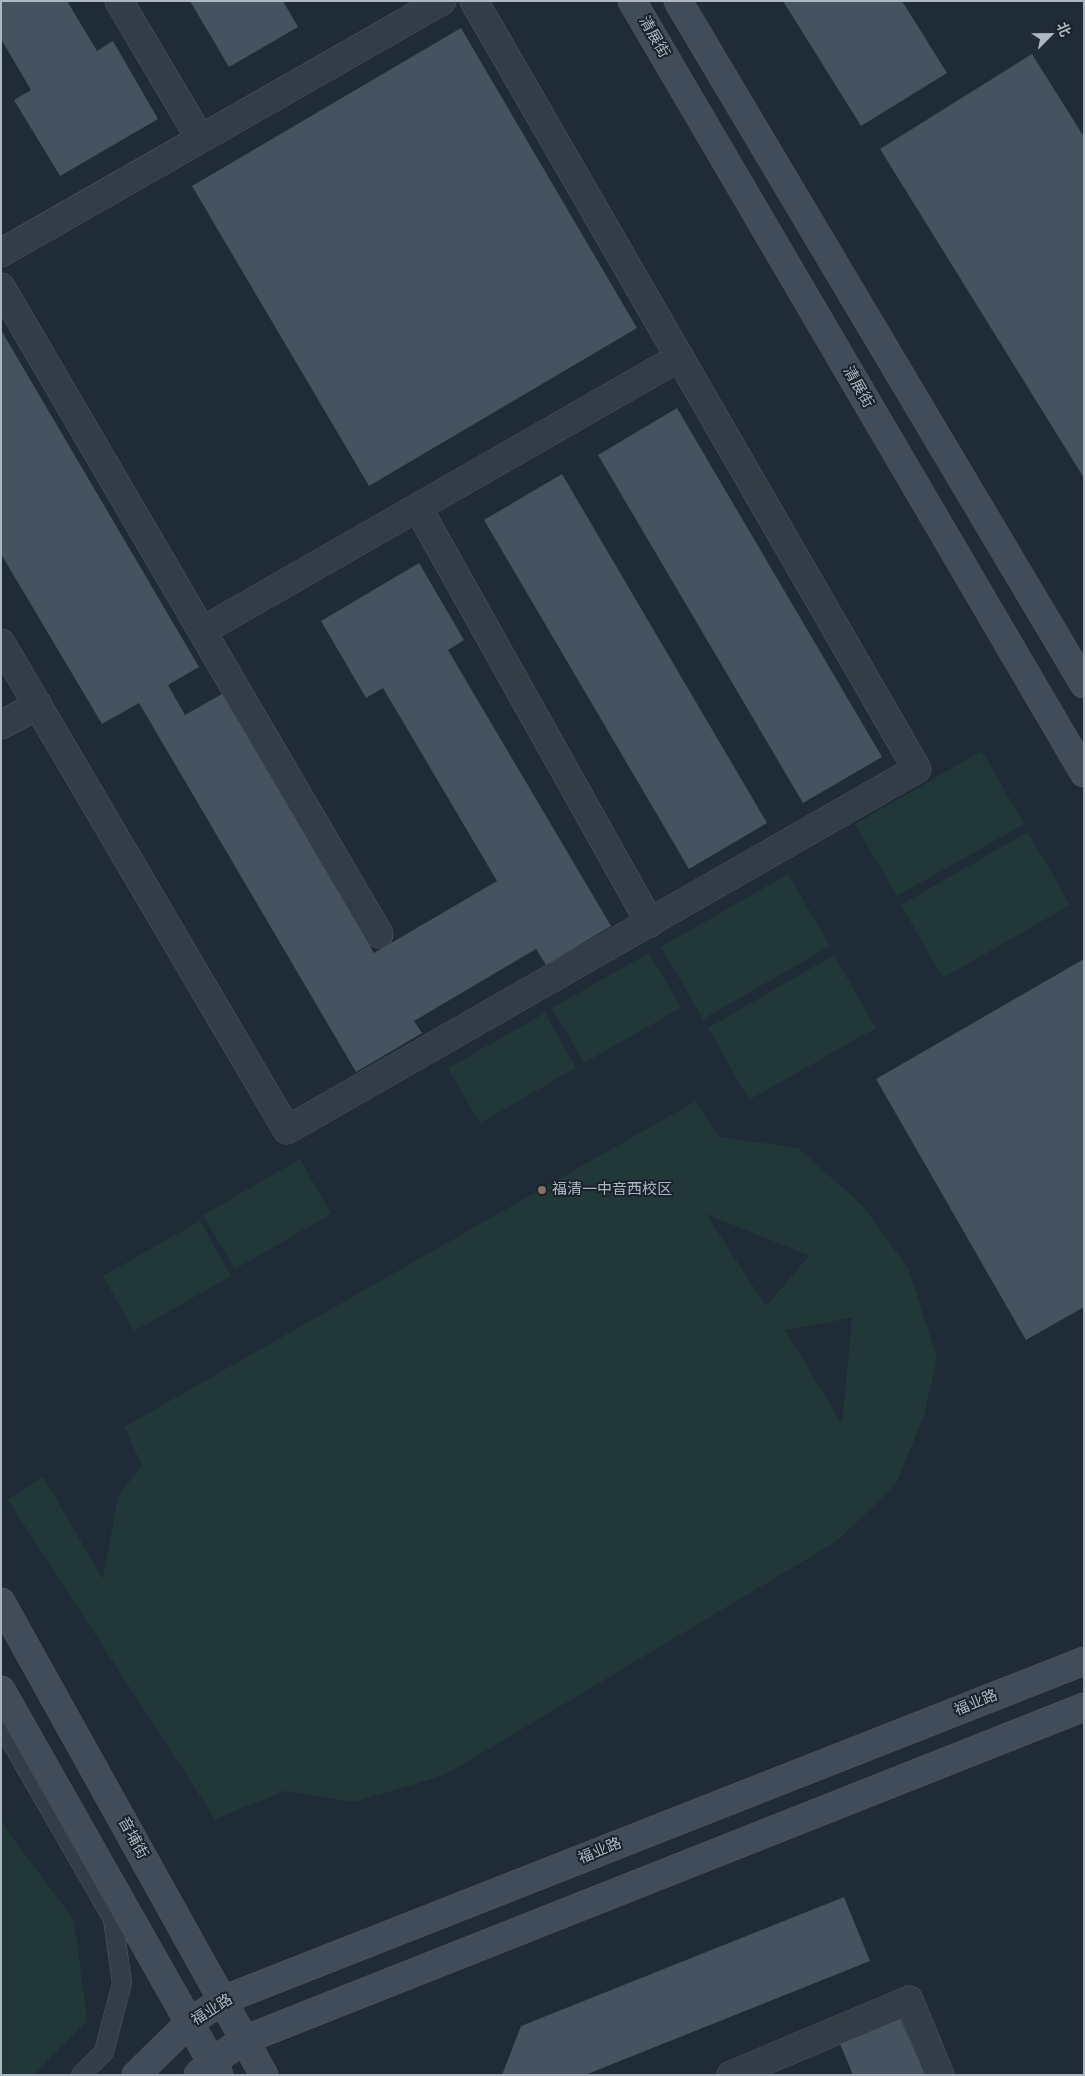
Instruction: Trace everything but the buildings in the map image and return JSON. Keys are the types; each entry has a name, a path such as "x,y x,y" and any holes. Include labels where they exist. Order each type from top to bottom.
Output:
{"street":[{"path":"119,1 200,138"},
{"path":"1,252 442,1"},
{"path":"1,642 287,1130 917,769 474,1"},
{"name":"清展街","path":"632,1 1084,772"},
{"path":"678,1 1084,684"},
{"path":"1,287 379,934"},
{"path":"202,632 680,358"},
{"path":"418,508 650,923"},
{"path":"1,725 38,705"},
{"name":"音埔街","path":"1,1602 264,2075"},
{"name":"福业路","path":"136,2075 190,2022 222,2000 1084,1660"},
{"path":"1,1690 190,2022 210,2070 244,2040 1084,1707"},
{"path":"730,2075 780,2065 909,2000 940,2075"}],"lane":[{"path":"1,1724 113,1919 122,1983 104,2052 81,2075"}],"green space":[{"path":"982,751 1024,824 897,896 855,824"},
{"path":"1028,832 1070,905 943,978 901,905"},
{"path":"788,874 830,946 703,1019 661,947"},
{"path":"649,953 681,1008 584,1063 552,1008"},
{"path":"834,955 876,1028 749,1100 708,1028"},
{"path":"545,1013 576,1068 480,1123 448,1068"},
{"path":"696,1101 719,1137 798,1148 862,1205 908,1268 937,1358 924,1415 896,1484 837,1541 445,1775 354,1802 285,1791 215,1819 8,1500 43,1477 103,1579 118,1496 142,1465 124,1427","holes":["706,1214 808,1255 809,1256 766,1306","852,1318 842,1424 785,1330"]},
{"path":"300,1159 331,1214 235,1269 203,1215"},
{"path":"200,1221 231,1276 134,1331 103,1276"},
{"path":"1,1819 9,1833 74,1920 87,2021 34,2075 1,2075"}],"place":[{"name":"福清一中音西校区","path":"542,1190"}]}
